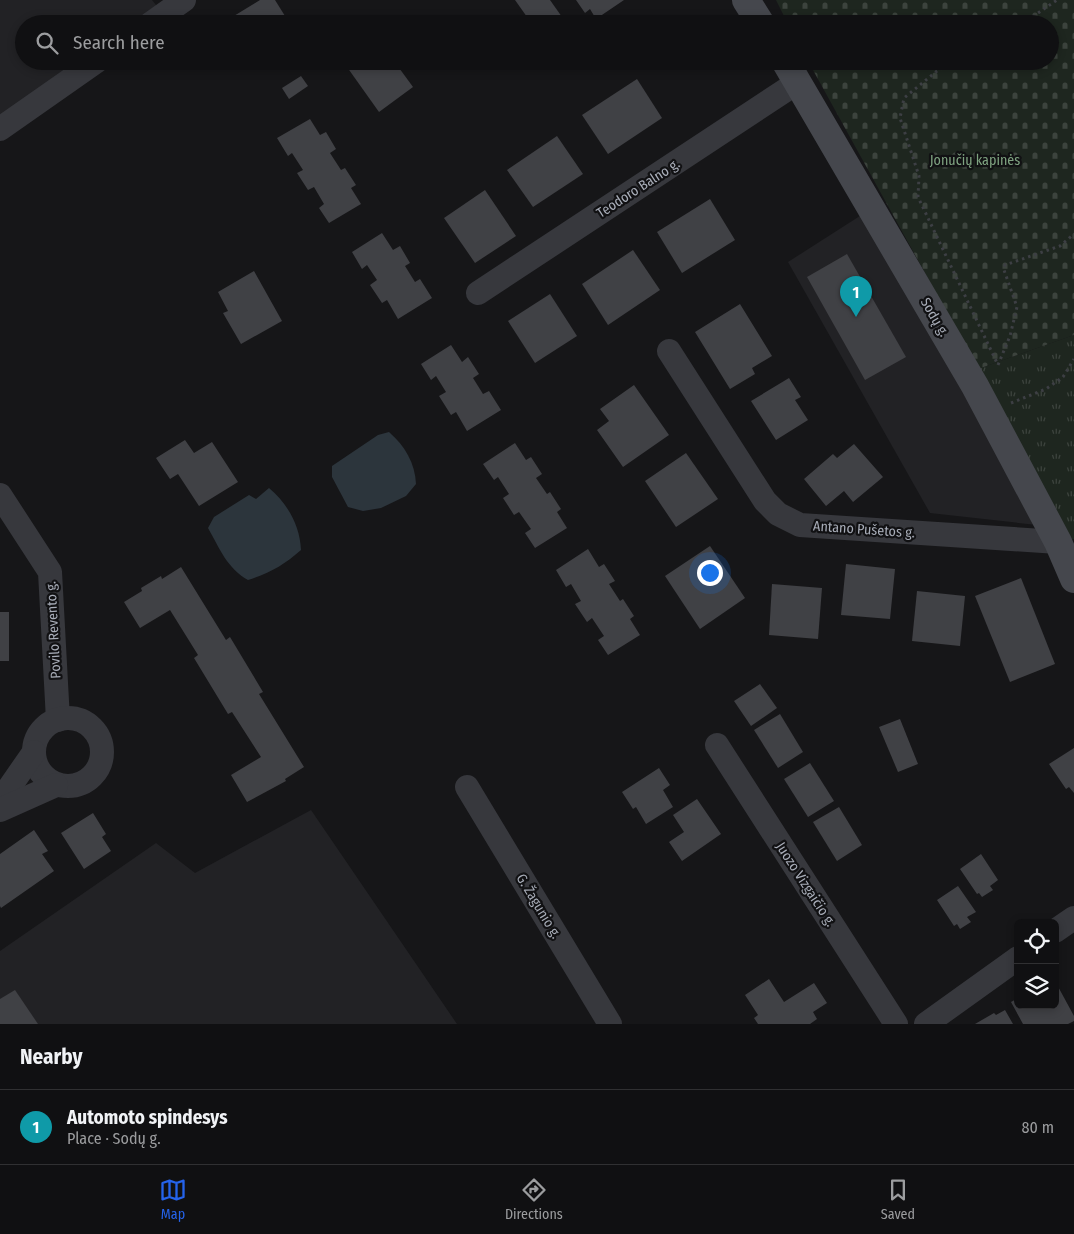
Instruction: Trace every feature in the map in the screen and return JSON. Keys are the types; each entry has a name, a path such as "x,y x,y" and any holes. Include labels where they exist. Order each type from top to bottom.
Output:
{"main road":[{"path":"746,0 755,15"},
{"name":"Sodų g.","path":"791,72 975,386 1058,542 1074,579"}],"street":[{"path":"163,15 184,0"},
{"path":"0,129 84,70"},
{"name":"Teodoro Balno g.","path":"478,293 791,72"},
{"name":"Antano Pušetos g.","path":"669,351 765,501 785,518 800,525 1058,542"},
{"name":"Povilo Revento g.","path":"0,495 50,572 58,720"},
{"path":"58,720 79,720 96,733 100,743 102,753 100,764 95,773 78,785 56,785 47,780 35,762 36,741 48,725 58,720"},
{"name":"Juozo Vizgaičio g.","path":"717,745 896,1024"},
{"path":"0,801 34,752"},
{"path":"0,810 56,785"},
{"name":"G. Žagunio g.","path":"468,787 610,1024"},
{"path":"1059,928 1074,918"},
{"path":"926,1024 1014,961"}],"path":[{"path":"1035,15 1057,0"},
{"path":"936,70 904,98 900,118 919,176 918,197 998,365"},
{"path":"975,386 998,365 1010,336 1017,307 1004,270 1005,265 1060,246 1074,234"},
{"path":"989,412 1046,389 1063,377 1074,359"}],"shaded area":[{"path":"0,0 152,0 163,14 15,15 15,70 84,70 0,129"},
{"path":"863,214 957,375 1037,525 930,513 788,262"},
{"path":"389,432 408,455 414,469 416,484 406,496 381,508 363,511 348,507 332,477 332,466 378,435"},
{"path":"269,488 282,501 292,516 298,532 301,550 276,568 248,580 229,564 208,528 214,517 249,495 256,499"},
{"path":"311,810 457,1024 0,1024 0,951 156,843 195,873"}],"green space":[{"name":"Jonučių kapinės","path":"776,0 1074,0 1074,335 978,369 813,70 1059,70 1059,15 784,15"},
{"path":"1074,335 1074,539 1070,540 978,369"}],"building":[{"path":"260,0 275,0 284,15 235,15"},
{"path":"515,0 550,0 561,15 526,15"},
{"path":"576,0 624,0 602,15 594,15 590,9 585,13"},
{"path":"349,70 401,70 413,87 379,112"},
{"path":"301,76 308,86 289,99 282,88"},
{"path":"637,79 662,118 608,154 582,115"},
{"path":"310,119 320,135 326,132 336,149 330,153 341,170 345,168 356,185 351,188 361,204 329,223 319,208 324,204 314,187 308,190 297,173 303,170 292,153 288,156 277,138"},
{"path":"557,136 583,174 533,207 507,170"},
{"path":"485,190 516,236 475,263 444,218"},
{"path":"710,199 735,240 682,273 657,232"},
{"path":"382,233 393,250 400,246 410,263 405,266 415,282 420,279 432,298 398,319 387,300 382,303 370,285 377,280 367,265 362,269 352,252"},
{"path":"633,250 660,290 608,325 582,284"},
{"path":"847,254 906,357 865,380 807,277"},
{"path":"254,271 282,321 241,344 223,313 228,311 218,292"},
{"path":"550,294 577,336 535,363 508,321"},
{"path":"740,304 772,356 752,368 755,374 730,389 695,332"},
{"path":"451,345 462,362 468,357 479,374 473,378 483,394 489,391 501,410 467,431 456,412 451,415 439,396 446,392 436,376 431,380 421,364"},
{"path":"789,378 801,397 795,400 808,420 776,440 751,401"},
{"path":"634,385 669,435 623,467 597,430 609,421 600,409"},
{"path":"185,440 194,453 212,442 238,482 199,506 178,474 170,479 156,458"},
{"path":"515,443 526,460 531,457 542,474 536,478 547,494 550,492 561,509 557,512 567,528 535,548 525,533 531,529 519,512 514,515 503,498 509,494 498,477 494,480 483,464"},
{"path":"854,444 883,477 853,502 844,491 826,506 804,479 833,454 837,458"},
{"path":"686,453 718,499 676,527 645,481"},
{"path":"710,546 745,598 700,629 665,576"},
{"path":"588,549 599,567 604,564 615,581 609,584 620,601 623,599 634,616 630,619 640,635 608,655 598,640 604,636 592,618 587,622 575,604 581,601 571,584 566,587 556,570"},
{"path":"846,564 895,569 890,619 841,615"},
{"path":"181,567 226,640 230,637 263,692 259,694 304,767 285,779 286,781 247,802 231,775 261,757 232,712 228,714 194,658 198,655 170,610 140,628 124,602 142,591 141,588 161,576 162,579"},
{"path":"1021,578 1055,664 1010,682 975,596"},
{"path":"772,584 822,588 818,639 769,635"},
{"path":"917,591 965,596 960,646 912,641"},
{"path":"0,612 9,612 9,661 0,661"},
{"path":"760,684 777,708 751,726 734,701"},
{"path":"780,714 803,752 778,768 754,730"},
{"path":"900,719 918,764 898,772 879,727"},
{"path":"1074,748 1074,793 1069,787 1066,789 1049,764"},
{"path":"810,763 834,801 808,817 784,779"},
{"path":"659,768 670,785 663,790 673,807 646,824 636,807 633,809 622,792"},
{"path":"697,799 721,834 682,861 669,842 684,832 673,815"},
{"path":"839,807 862,845 837,861 813,822"},
{"path":"93,813 106,834 102,837 111,851 84,869 61,833"},
{"path":"34,830 48,851 42,854 54,871 1,908 0,854"},
{"path":"981,854 998,880 990,886 993,890 982,897 979,893 977,894 960,869"},
{"path":"958,886 976,912 967,917 971,922 960,929 957,924 954,926 937,900"},
{"path":"769,979 784,1002 814,983 827,1003 813,1012 817,1019 810,1024 758,1024 754,1018 758,1015 745,995"},
{"path":"1059,988 1074,1016 1074,1021 1068,1024 1023,1024 1015,1009 1059,1009"},
{"path":"15,990 38,1024 0,1024 0,999"},
{"path":"1005,1010 1013,1024 975,1024 994,1013 996,1015"}],"place":[{"name":"Automoto spindesys","path":"856,317"}]}
